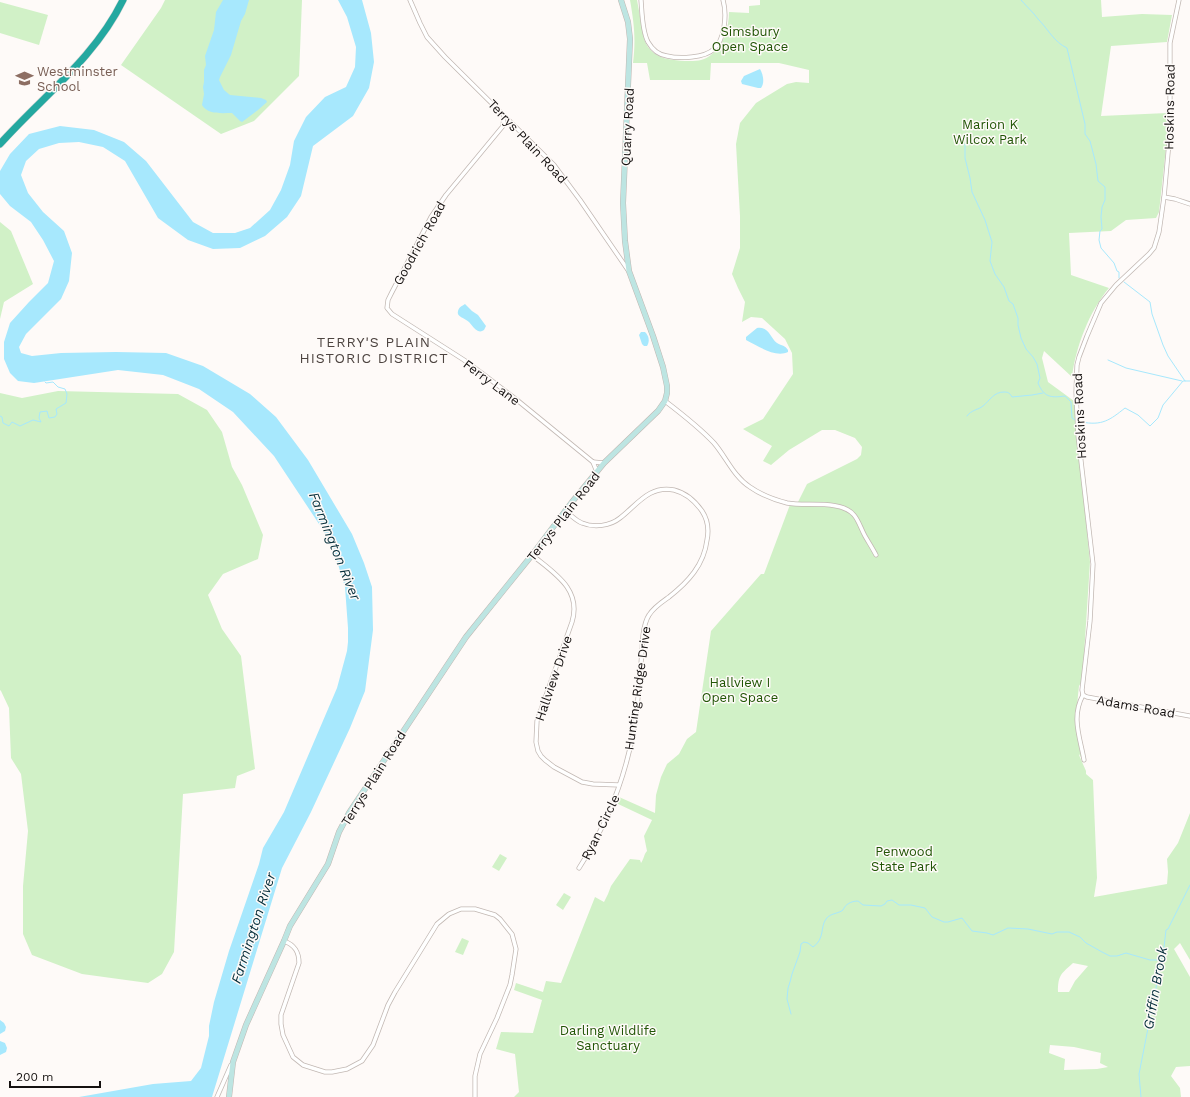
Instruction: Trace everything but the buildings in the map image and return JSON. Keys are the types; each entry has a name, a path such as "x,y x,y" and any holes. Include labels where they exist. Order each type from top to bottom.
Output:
{"highway":[{"path":"0,144 86,55 107,28 123,0"}],"street":[{"name":"Terrys Plain Road","path":"229,1097 233,1062 246,1025 290,926 328,864 349,813 466,637 604,463 658,411 665,401 667,393 663,367 629,271 580,200 554,166 445,57 427,37 410,0"},
{"name":"Quarry Road","path":"622,0 628,22 630,39 623,203 625,242 629,271"},
{"path":"641,0 645,32 652,48 667,56 693,57 710,53 718,44 726,18 723,0"},
{"name":"Hoskins Road","path":"1084,760 1077,723 1077,711 1083,694 1082,690 1090,620 1093,558 1078,435 1076,392 1077,365 1087,336 1101,304 1116,285 1150,254 1154,248 1159,232 1170,131 1170,43 1178,0"},
{"path":"503,126 504,116"},
{"name":"Goodrich Road","path":"387,308 388,300 431,217 446,195 503,126 511,122"},
{"path":"1164,197 1190,204"},
{"path":"620,258 627,255"},
{"name":"Ferry Lane","path":"387,308 392,314 464,360 517,400 593,462 597,472"},
{"path":"665,401 708,436 743,481 752,488 763,494 788,503 824,504 847,509 854,514 876,555"},
{"path":"593,462 604,463"},
{"name":"Hunting Ridge Drive","path":"565,511 582,523 600,526 619,519 637,502 649,494 659,490 669,489 681,492 690,498 702,512 707,524 708,536 705,550 699,565 679,589 651,612 646,621 634,730 619,785"},
{"name":"Hallview Drive","path":"532,555 565,583 575,607 572,622 537,721 535,736 538,751 541,756 554,767 582,782 619,785"},
{"name":"Adams Road","path":"1083,694 1087,697 1190,716"},
{"name":"Ryan Circle","path":"579,868 602,828 619,785"},
{"path":"284,941 292,944 299,958 297,971 281,1015 280,1024 282,1035 293,1057 303,1065 319,1071 332,1072 347,1069 362,1061 373,1045 388,1005 395,992 432,930 444,917 456,911 468,908 482,910 495,915 500,919 512,934 516,950 512,975 497,1018 480,1054 475,1076 475,1097"},
{"path":"217,1097 233,1062"}],"green space":[{"path":"165,0 302,0 299,76 254,121 221,134 121,65"},
{"path":"630,0 637,0 644,38 651,51 663,58 686,61 697,61 711,55 720,46 723,40 727,29 729,12 749,13 749,6 760,5 760,0 1101,0 1102,17 1142,14 1172,15 1167,42 1111,46 1101,116 1167,113 1167,139 1159,212 1156,218 1126,220 1111,231 1069,233 1071,275 1109,288 1095,308 1084,330 1072,377 1044,351 1042,358 1048,382 1074,401 1090,562 1083,670 1081,683 1079,686 1077,723 1078,741 1082,759 1079,755 1086,774 1093,780 1097,878 1094,897 1167,884 1167,859 1178,843 1190,813 1190,960 1180,943 1174,949 1190,977 1190,1066 1176,1067 1171,1076 1180,1088 1181,1097 514,1097 519,1092 515,1054 496,1049 501,1032 533,1033 542,1000 514,990 516,983 543,992 546,981 561,983 595,897 604,902 611,886 630,859 640,860 641,863 647,851 644,836 652,820 616,803 619,797 655,813 656,795 661,777 667,764 679,754 687,739 696,732 711,631 761,574 764,574 791,502 798,502 807,484 857,459 861,455 862,447 855,438 835,430 822,430 789,450 771,465 763,461 772,446 743,429 763,419 793,374 792,353 785,339 762,318 751,317 742,322 745,302 732,274 740,248 740,216 736,144 740,123 756,103 787,84 796,82 809,83 809,70 779,63 711,63 710,80 650,80 647,63 633,63 634,39","holes":["1073,963 1088,966 1075,981 1069,992 1058,992 1061,975","1050,1045 1074,1047 1101,1053 1100,1063 1108,1067 1097,1069 1064,1070 1065,1059 1049,1053"]},
{"path":"0,2 48,15 39,45 0,33"},
{"path":"0,222 11,231 33,284 4,302 0,319"},
{"path":"58,391 178,394 207,410 222,432 232,467 242,485 263,535 258,559 223,574 208,595 222,629 241,656 255,769 237,776 235,788 183,794 174,952 162,974 148,983 82,974 32,955 23,934 23,886 28,831 21,774 11,758 9,708 0,690 0,393 22,398"},
{"path":"500,854 507,858 499,871 492,867"},
{"path":"564,893 571,897 563,910 556,905"},
{"path":"462,938 469,941 463,955 455,952"}],"water":[{"path":"223,0 249,0 231,55 219,80 224,90 230,95 261,98 267,102 242,122 232,113 211,112 202,105 204,94 204,70 206,65 205,56 214,30 216,12"},
{"name":"Farmington River","path":"338,0 362,0 371,33 374,62 369,88 353,116 313,146 301,196 287,217 265,236 240,248 213,249 188,240 158,218 125,161 103,147 79,142 59,143 39,149 26,161 21,175 28,193 43,212 64,231 72,253 69,281 61,299 26,334 19,347 21,353 32,356 61,353 166,353 203,366 250,394 276,417 308,460 352,534 372,587 373,630 365,691 350,728 311,812 282,868 212,1097 79,1097 153,1084 191,1081 201,1068 209,1036 209,1026 214,1002 263,848 284,812 337,688 348,642 345,587 336,558 323,530 274,456 233,412 199,389 163,375 118,370 34,383 18,381 10,373 4,359 4,342 10,323 48,283 54,261 31,222 10,206 0,194 0,171 10,154 29,134 60,126 94,130 124,142 146,161 193,222 213,233 235,233 250,228 270,210 281,190 290,165 294,141 306,117 325,97 346,87 355,67 356,47 347,17"},
{"path":"760,69 763,78 761,88 742,84 741,81 744,76"},
{"path":"465,304 478,315 486,326 484,330 477,330 469,322 458,315 459,308"},
{"path":"757,328 767,331 777,343 786,347 788,352 778,354 761,348 746,340 746,337"},
{"path":"641,332 645,332 648,337 649,342 647,346 642,344 639,335"},
{"path":"0,1020 6,1027 5,1031 0,1034"},
{"path":"0,1041 5,1043 7,1048 6,1052 0,1055"}],"waterway":[{"path":"1021,0 1055,39 1067,48 1085,124 1085,134 1090,141 1096,164 1098,181 1105,187 1105,200 1102,207 1101,217 1102,229 1100,231 1099,240 1101,248 1114,263 1117,271 1119,272 1119,278"},
{"path":"965,144 965,158 972,192 985,220 992,242 990,261 995,274 1004,287 1009,301 1013,304 1018,318 1021,338 1026,349 1037,364 1040,378 1038,383 1040,388 1048,396 1065,396 1071,402 1072,418 1075,420"},
{"path":"1124,282 1150,302 1152,314 1168,356 1185,381 1190,381"},
{"path":"1108,360 1126,368 1182,381"},
{"path":"1082,422 1095,423 1105,421 1115,416 1125,408 1138,415 1150,426 1158,418 1163,405 1183,381 1185,381"},
{"path":"0,416 2,417 3,423 9,426 12,422 20,426 33,420 41,422 39,418 40,412 47,411 49,418 55,417 57,414 56,409 66,403 67,394 65,389 58,387 53,382 45,382"},
{"path":"967,416 970,412 983,406 997,393 1008,393 1012,397 1043,393"},
{"name":"Griffin Brook","path":"1141,1097 1139,1074 1166,930 1168,929 1190,885"},
{"path":"791,1014 787,999 788,988 800,952 801,944 804,942 813,947 817,944 821,937 824,922 828,917 843,910 845,906 856,901 863,905 881,906 887,901 892,900 899,905 911,905 925,908 932,917 944,922 962,918 972,931 993,935 1008,928 1028,929 1052,934 1057,932 1069,932 1080,937 1086,943 1110,956 1117,956 1126,953 1150,960 1162,960"}],"place":[{"name":"Westminster School","path":"24,78"}],"district":[{"name":"TERRY'S PLAIN HISTORIC DISTRICT","path":"374,350"}],"park label":[{"name":"Simsbury Open Space","path":"750,38"},
{"name":"Marion K Wilcox Park","path":"990,132"},
{"name":"Hallview I Open Space","path":"740,690"},
{"name":"Penwood State Park","path":"904,858"},
{"name":"Darling Wildlife Sanctuary","path":"608,1038"}]}
